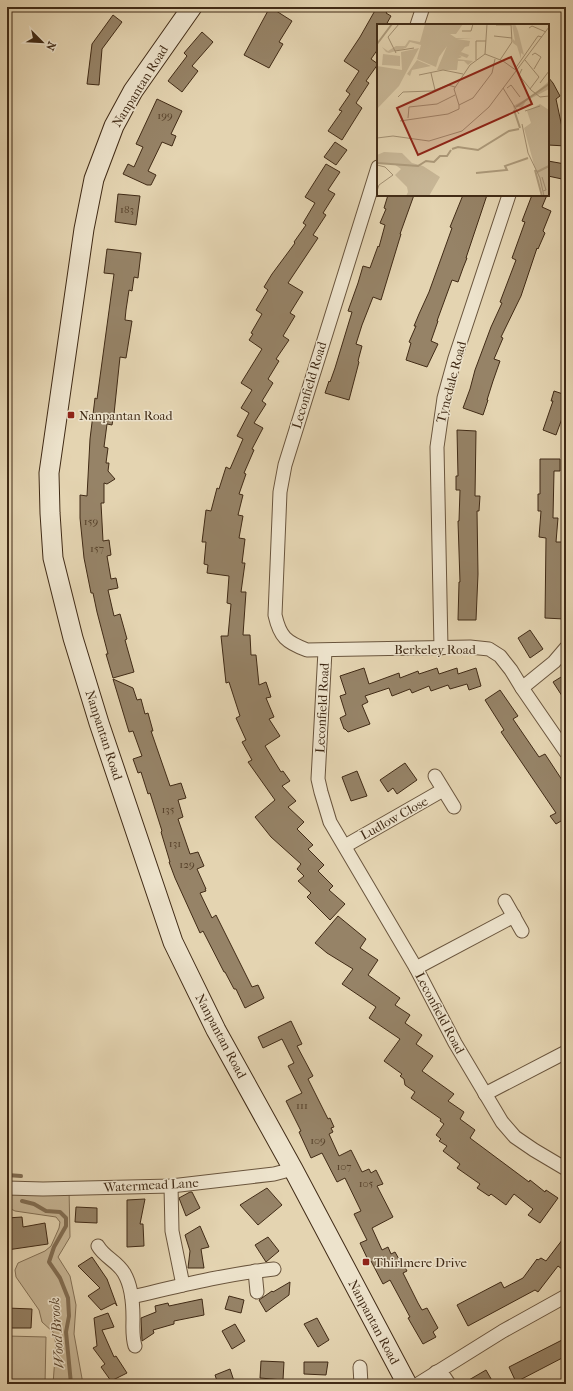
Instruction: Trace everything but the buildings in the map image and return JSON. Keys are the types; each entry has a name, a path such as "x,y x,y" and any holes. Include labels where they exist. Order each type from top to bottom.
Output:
{"street":[{"name":"Nanpantan Road","path":"192,7 133,91 114,126 94,179 84,229 49,473 53,558 73,638 99,723 172,942 216,1030 293,1169 407,1384"},
{"path":"417,24 423,7"},
{"name":"Leconfield Road","path":"377,169 284,465 280,492 276,615 278,629 286,639 296,646 308,650 325,650 318,778 330,822 416,968 454,1043 502,1122 515,1137 566,1169"},
{"name":"Tynedale Road","path":"441,648 437,447 439,425 444,398 455,358 509,196"},
{"name":"Berkeley Road","path":"325,650 470,647 489,649 500,656 508,666 566,752"},
{"path":"522,688 554,662 566,648"},
{"name":"Ludlow Close","path":"435,776 454,807"},
{"name":"Ludlow Close","path":"344,846 443,790"},
{"path":"506,900 522,931"},
{"path":"416,968 514,916"},
{"path":"485,1094 566,1052"},
{"name":"Watermead Lane","path":"7,1188 171,1186 274,1174 293,1169"},
{"path":"171,1186 172,1231 184,1285"},
{"path":"98,1246 101,1251 113,1260 124,1273 132,1297 132,1333 135,1346"},
{"path":"132,1297 184,1285 255,1271 274,1269"},
{"path":"255,1271 257,1292"},
{"path":"418,1384 503,1331 566,1296"},
{"path":"360,1367 361,1384"},
{"path":"436,1372 445,1378 449,1384"}],"shaded area":[{"path":"7,1188 69,1188 70,1237 58,1257 70,1276 76,1305 74,1334 83,1384 53,1384 56,1344 53,1332 42,1322 39,1310 16,1277 15,1270 18,1263 45,1251 51,1246 60,1222 56,1217 15,1211 7,1207"},
{"path":"7,1336 46,1337 45,1384 7,1384"}],"waterway":[{"name":"Wood Brook","path":"7,1175 21,1176"},
{"name":"Wood Brook","path":"22,1201 34,1204 46,1211 60,1212 66,1218 66,1226 54,1247 49,1262 60,1278 68,1298 69,1316 66,1332 71,1384"}],"place":[{"name":"Nanpantan Road","path":"71,415"},
{"name":"Thirlmere Drive","path":"366,1262"}]}
